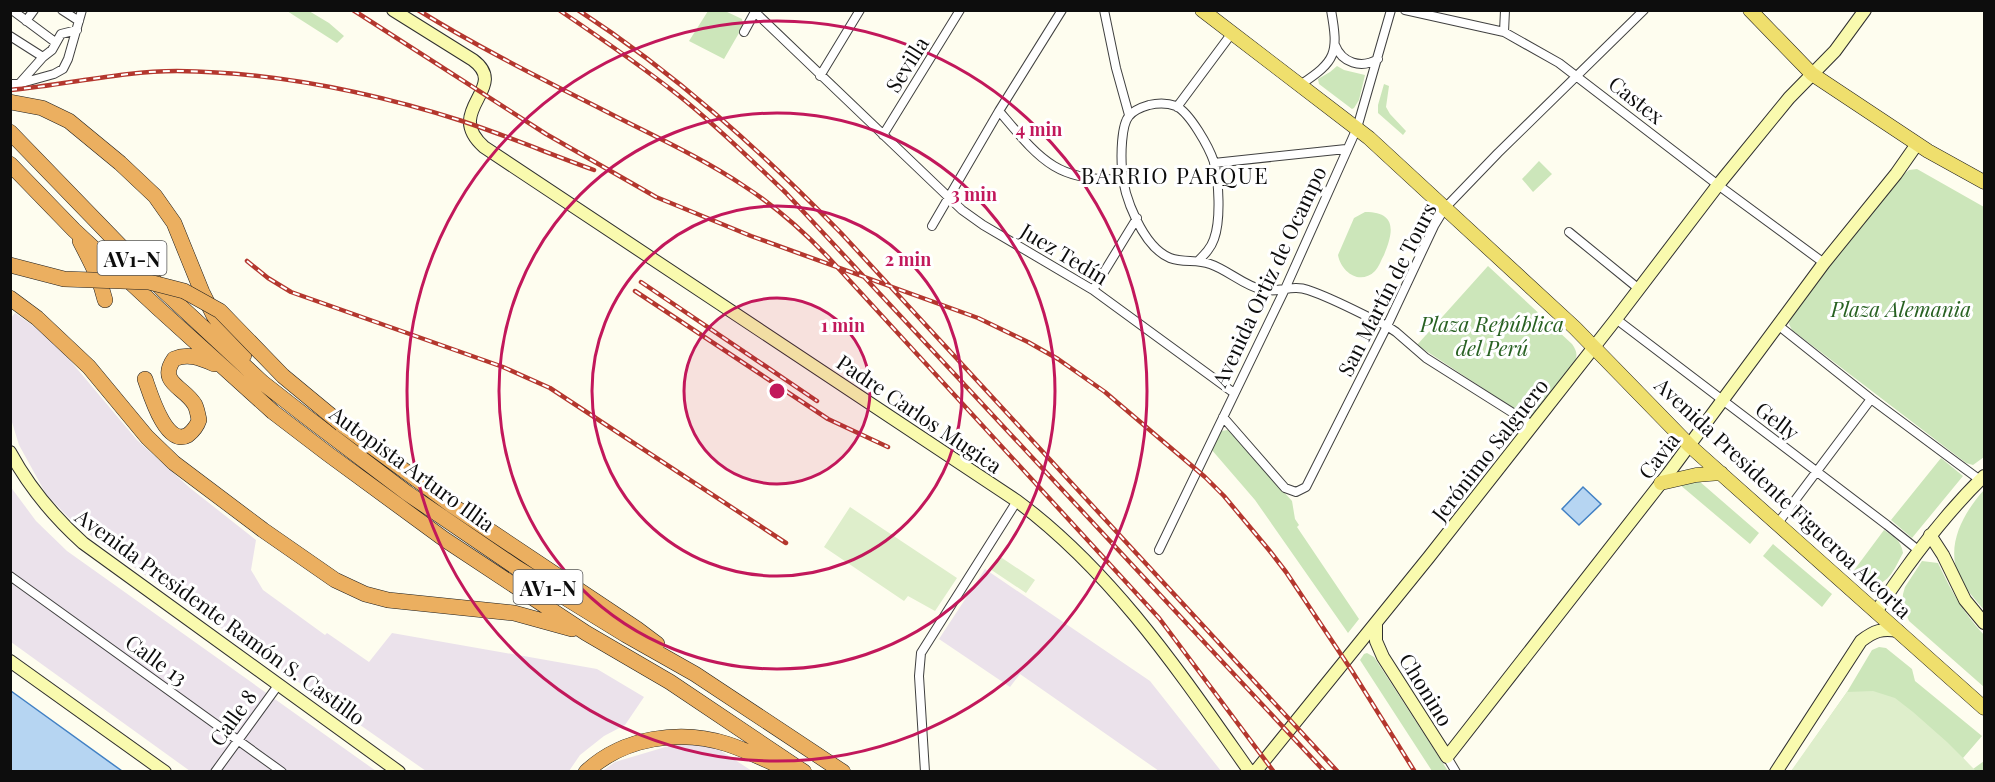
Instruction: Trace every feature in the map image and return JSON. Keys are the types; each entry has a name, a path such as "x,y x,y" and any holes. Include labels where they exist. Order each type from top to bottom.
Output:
{"highway":[{"path":"10,102 33,105 69,121 120,162 155,196 174,223 214,316 244,355 258,378"},
{"name":"Autopista Arturo Illia","path":"10,132 164,291 258,378 407,493 517,568 695,674 843,771"},
{"name":"Autopista Arturo Illia","path":"10,164 74,230 273,412 444,539 586,633 670,682 804,771"},
{"path":"74,230 95,268 105,300"},
{"path":"10,265 64,279 149,282 184,291 220,311 283,376 341,423 450,504 637,629 695,674"},
{"path":"10,298 38,318 89,367 147,437 174,463 263,530 335,580 365,594 388,600 514,613 586,633"},
{"path":"145,379 164,424 172,434 184,437 199,420 195,405 171,379 167,372 168,367 174,359 187,356 199,358 226,370"},
{"path":"586,771 605,757 623,748 649,740 678,736 705,738 728,744 792,771"}],"main road":[{"name":"Avenida Presidente Figueroa Alcorta","path":"1202,10 1356,128 1593,346 1690,446 1778,522 1984,708"},
{"path":"1750,10 1812,74 1917,144 1984,182"},
{"path":"1661,483 1696,475 1721,473"}],"street":[{"path":"12,10 55,42"},
{"path":"26,21 34,10"},
{"path":"63,10 79,21"},
{"path":"14,84 54,74 63,69 82,10"},
{"name":"Padre Carlos Mugica","path":"393,10 473,60 483,69 486,75 485,84 472,108 470,119 473,133 484,147 1017,501 1062,537 1127,605 1190,686 1250,771"},
{"path":"820,76 860,10"},
{"name":"Sevilla","path":"883,135 960,10"},
{"path":"932,226 999,111 1062,10"},
{"path":"1104,10 1129,115"},
{"path":"1300,85 1326,66 1333,55 1335,44 1332,10"},
{"name":"Avenida Ortiz de Ocampo","path":"1159,550 1285,289 1356,128 1391,10"},
{"name":"Castex","path":"1405,10 1504,32 1559,63 1824,263"},
{"path":"1504,32 1505,10"},
{"name":"San Martín de Tours","path":"1223,417 1285,488 1296,492 1304,489 1445,208 1576,75 1644,10"},
{"name":"Jerónimo Salguero","path":"1255,771 1376,625 1718,185 1789,98 1835,51 1866,10"},
{"path":"744,32 756,11"},
{"name":"Juez Tedín","path":"756,11 820,76 962,210 983,225 1093,290 1234,393"},
{"path":"14,84 52,50 61,34 77,30"},
{"path":"1177,107 1232,33"},
{"path":"10,36 43,57"},
{"path":"1335,44 1340,54 1352,63 1363,64 1378,59"},
{"path":"1198,261 1211,246 1216,231 1217,198 1214,163 1202,137 1189,118 1177,107 1165,104 1142,107 1129,115 1125,123 1121,165 1123,179 1137,218 1151,244 1162,254 1178,260 1211,264 1257,288 1269,291 1297,288 1309,290 1387,326 1426,358 1532,425"},
{"path":"999,111 1039,156 1052,166 1081,177 1101,180 1123,179"},
{"name":"Cavia","path":"1447,758 1690,446 1824,263 1896,174 1917,144"},
{"path":"1214,163 1346,149"},
{"path":"1093,290 1137,218"},
{"path":"1569,232 1639,289"},
{"name":"Gelly","path":"1616,319 1918,550"},
{"path":"1779,326 1871,399 1982,478 1958,502 1918,550 1876,612"},
{"path":"1778,522 1871,399"},
{"name":"Avenida Presidente Ramón S. Castillo","path":"10,452 33,490 54,516 83,543 399,771"},
{"path":"925,771 919,676 921,653 1017,501"},
{"path":"1930,535 1943,555 1965,600 1984,623"},
{"name":"Calle 13","path":"10,576 282,771"},
{"name":"Chonino","path":"1376,625 1376,641 1383,657 1456,771"},
{"path":"1776,771 1861,641 1877,630 1898,631"},
{"path":"1262,771 1359,653 1374,651 1383,657"},
{"path":"10,661 165,771"},
{"name":"Calle 8","path":"215,771 279,684"}],"shaded area":[{"path":"15,313 52,339 137,440 190,488 256,540 251,570 263,590 325,635 327,633 369,662 392,633 597,669 644,697 625,725 604,736 580,755 569,771 426,771 102,545 68,517 46,494 19,445 11,419 10,319"},
{"path":"10,486 36,521 67,551 376,771 190,771 11,642"},
{"path":"985,569 1150,681 1221,771 1159,771 1020,674 1010,687 939,639"},
{"path":"696,744 715,747 752,771 601,772 615,762 672,745"}],"green space":[{"path":"287,11 309,11 329,23 344,36 337,43"},
{"path":"708,11 725,11 742,19 743,26 724,59 689,41"},
{"path":"1337,66 1365,75 1359,100 1352,109 1319,84 1318,79"},
{"path":"1384,84 1389,86 1386,107 1406,131 1403,135 1378,113"},
{"path":"1539,161 1552,174 1533,192 1522,179"},
{"name":"Plaza Alemania","path":"1917,169 1984,207 1984,457 1973,465 1966,463 1792,330 1789,324 1791,313 1903,175 1909,170"},
{"path":"1365,212 1383,216 1388,220 1391,232 1384,255 1376,269 1369,275 1357,277 1343,267 1338,255 1354,218"},
{"name":"Plaza República del Perú","path":"1488,266 1572,344 1576,352 1575,361 1530,419 1417,345"},
{"path":"1228,430 1292,501 1295,519 1299,525 1297,527 1359,619 1348,633 1255,500 1211,449 1221,431"},
{"path":"1941,458 1963,476 1912,538 1891,520"},
{"path":"1699,481 1759,533 1750,544 1679,484"},
{"path":"1984,490 1984,610 1961,580 1954,553 1955,541 1964,519"},
{"path":"850,507 957,578 935,611 908,596 904,601 824,547"},
{"path":"1884,530 1899,542 1903,553 1885,580 1866,586 1852,573"},
{"path":"1773,544 1832,594 1822,607 1763,556"},
{"path":"999,556 1035,580 1026,593 990,569"},
{"path":"1922,561 1938,563 1958,601 1984,635 1984,687 1909,621 1902,604 1903,594"},
{"path":"1879,647 1886,648 1912,669 1915,681 1982,736 1963,758 1973,769 1984,761 1984,771 1791,772 1847,692 1872,650"},
{"path":"1367,653 1374,657 1448,771 1432,771 1360,660"},
{"path":"1873,691 1895,698 1947,742 1976,771 1791,771 1847,692"}],"water":[{"path":"1583,487 1601,504 1579,525 1562,509"},
{"path":"11,691 122,771 11,771"}],"railway":[{"path":"353,10 546,134 656,197 751,236 978,318 1058,359 1105,392 1205,477 1269,550 1352,671 1415,772"},
{"path":"418,10 514,64 712,166 755,194 798,228 828,257 1159,618 1274,772"},
{"path":"559,10 678,95 720,130 786,193 1325,772"},
{"path":"578,10 614,34 682,86 748,143 841,233 1338,772"},
{"path":"10,90 156,72 213,72 249,75 321,86 393,101 479,127 594,170"},
{"path":"247,261 268,278 291,292 503,367 550,388 786,543"},
{"path":"641,282 817,401"},
{"path":"635,291 828,419 888,447"}],"district":[{"name":"BARRIO PARQUE","path":"1175,175"}]}
